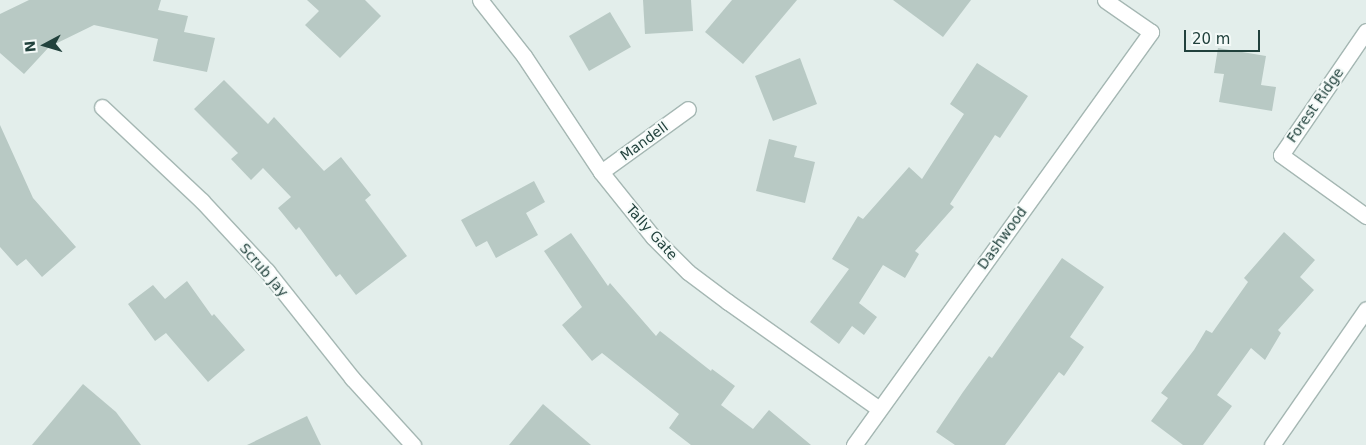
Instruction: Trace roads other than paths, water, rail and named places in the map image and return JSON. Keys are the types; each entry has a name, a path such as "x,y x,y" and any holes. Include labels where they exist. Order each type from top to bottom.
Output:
{"street":[{"name":"Tally Gate","path":"480,0 524,56 601,172 652,237 688,272 880,409"},
{"name":"Dashwood","path":"854,445 1151,32 1105,0"},
{"name":"Forest Ridge","path":"1366,31 1281,155 1366,216"},
{"name":"Scrub Jay","path":"102,107 202,201 260,264 352,378 413,445"},
{"name":"Mandell","path":"601,172 688,109"},
{"path":"1272,445 1366,309"}]}
